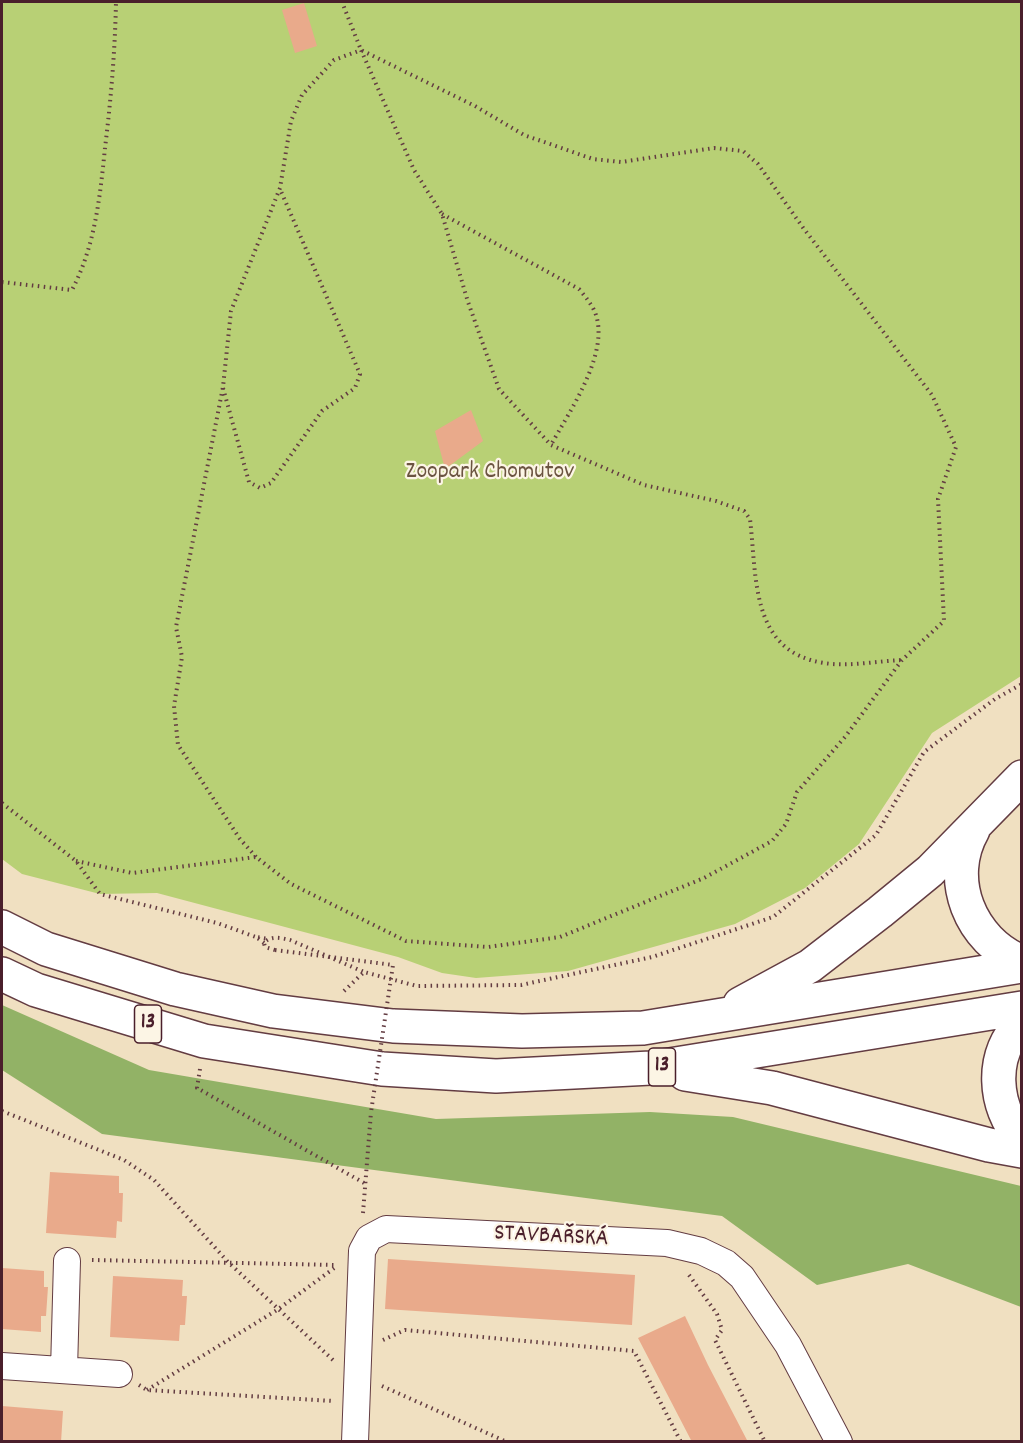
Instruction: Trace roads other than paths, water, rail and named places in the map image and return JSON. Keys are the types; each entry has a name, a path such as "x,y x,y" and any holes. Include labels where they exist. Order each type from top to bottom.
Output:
{"highway":[{"path":"718,1017 810,966 930,871 1022,777"},
{"path":"978,821 963,855 963,892 968,910 987,939 999,950 1022,964"},
{"name":"13","path":"2,927 46,949 175,989 273,1011 393,1026 522,1031 643,1028 1022,964"},
{"name":"13","path":"2,974 36,990 204,1041 299,1058 382,1069 496,1076 651,1068 1022,1008"},
{"path":"1022,1022 1007,1043 998,1077 1004,1112 1022,1140"},
{"path":"651,1068 772,1088 977,1142 1022,1150"}],"street":[{"name":"STAVBAŘSKÁ","path":"355,1442 345,1361 362,1251 369,1238 386,1228 667,1243 701,1251 726,1263 742,1277 788,1345 839,1442"},
{"path":"64,1370 67,1261"},
{"path":"2,1366 119,1374"}],"park label":[{"name":"Zoopark Chomutov","path":"490,474"}]}
